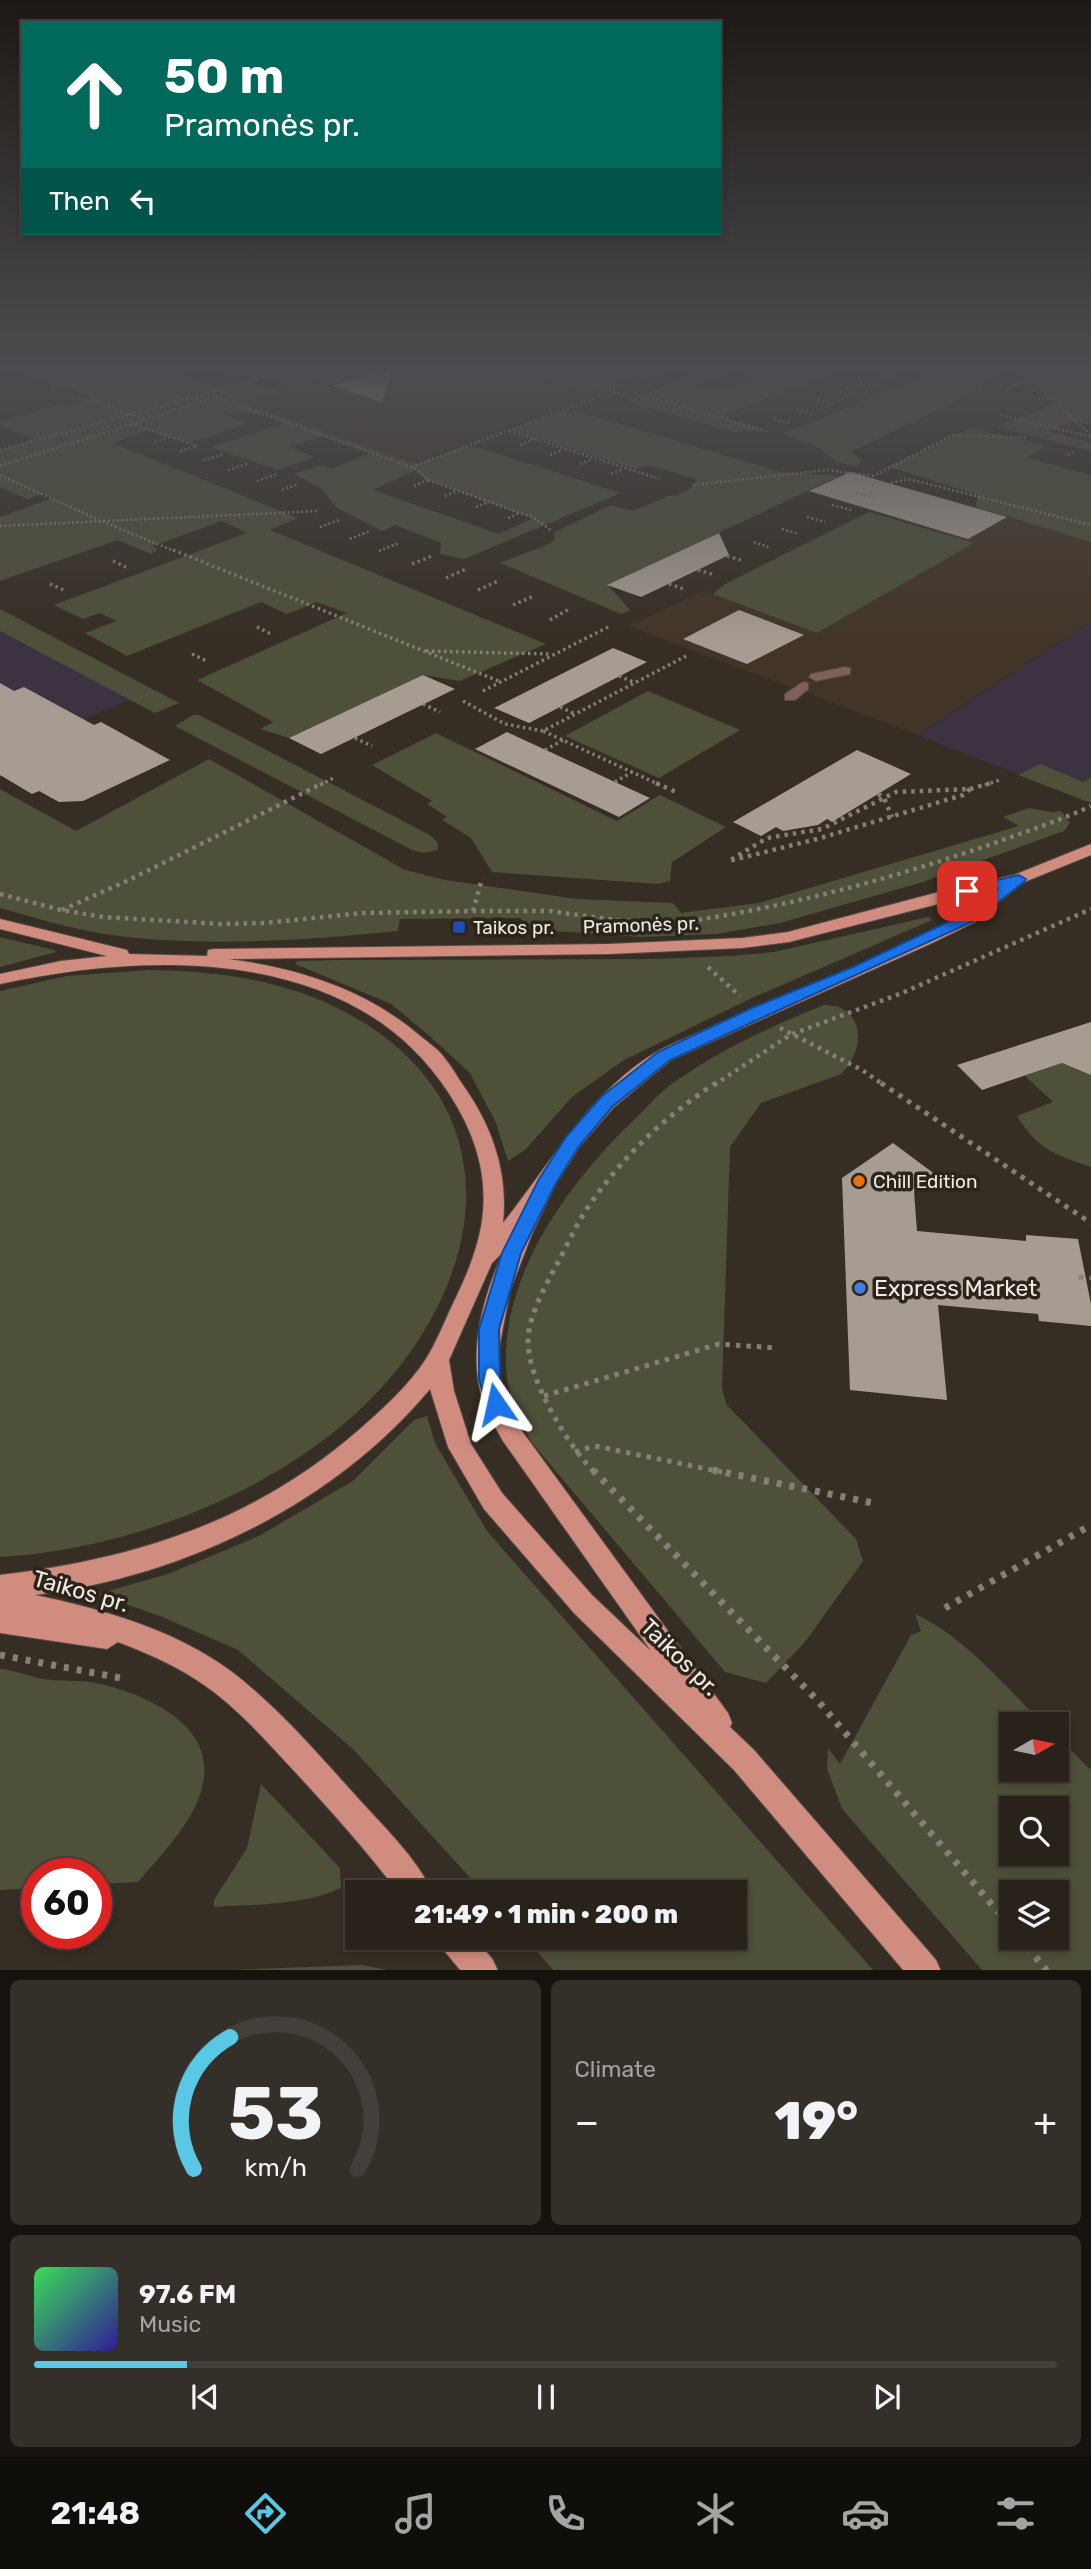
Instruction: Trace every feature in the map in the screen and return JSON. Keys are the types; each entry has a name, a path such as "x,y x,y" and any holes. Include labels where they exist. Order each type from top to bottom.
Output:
{"main road":[{"name":"Pramonės pr.","path":"172,957 308,951 690,947 789,937 1019,879 1091,849"},
{"name":"Pramonės pr.","path":"487,1256 546,1184 573,1141 616,1094 664,1056 758,1012 849,975 969,918 1019,879"},
{"path":"0,924 135,958"},
{"path":"0,979 77,964 172,957 260,968 321,985 377,1011 423,1045 460,1087 484,1137 494,1194 487,1256 438,1360 415,1391 359,1447 289,1497 207,1538 116,1569 52,1583 0,1587"},
{"path":"546,1184 512,1253 489,1329 490,1379 496,1404 511,1434 744,1760"},
{"name":"Taikos pr.","path":"438,1360 442,1391 460,1447 493,1501 583,1604 744,1760 925,1970"},
{"name":"Taikos pr.","path":"0,1600 57,1610 146,1641 187,1659 223,1682 256,1709 366,1825 408,1880"},
{"name":"Taikos pr.","path":"0,1621 146,1641"},
{"path":"464,1950 482,1970"}],"lane":[{"path":"816,677 845,671"},
{"path":"790,697 803,685"}],"path":[{"path":"397,462 411,467 428,480 534,518 551,530"},
{"path":"411,467 425,462"},
{"path":"580,464 585,462"},
{"path":"606,462 660,480"},
{"path":"693,485 828,470 873,476 900,462"},
{"path":"228,470 247,464"},
{"path":"611,474 625,468"},
{"path":"257,481 276,474"},
{"path":"0,475 101,521 501,682"},
{"path":"891,483 908,479 1091,525"},
{"path":"414,486 428,480"},
{"path":"282,490 298,484"},
{"path":"445,496 458,491"},
{"path":"856,493 875,498"},
{"path":"476,506 488,501"},
{"path":"832,505 851,510"},
{"path":"0,526 318,511"},
{"path":"508,517 519,513"},
{"path":"807,517 825,522"},
{"path":"320,527 340,520"},
{"path":"782,529 799,534"},
{"path":"350,539 370,531"},
{"path":"754,542 771,548"},
{"path":"379,551 399,543"},
{"path":"412,564 432,556"},
{"path":"727,556 744,561"},
{"path":"113,561 128,568"},
{"path":"446,578 466,569"},
{"path":"698,570 715,575"},
{"path":"478,590 498,581"},
{"path":"50,583 66,591"},
{"path":"669,584 684,589"},
{"path":"513,605 534,596"},
{"path":"550,620 569,609"},
{"path":"483,691 610,626"},
{"path":"257,627 271,634"},
{"path":"421,650 551,654"},
{"path":"192,653 207,661"},
{"path":"543,731 686,656"},
{"path":"619,676 636,683"},
{"path":"463,701 505,724 543,731 676,792"},
{"path":"424,704 440,712"},
{"path":"560,707 575,715"},
{"path":"355,738 372,746"},
{"path":"545,750 563,740"},
{"path":"615,782 632,772"},
{"path":"61,911 335,777"},
{"path":"970,789 962,795 852,829 777,851 729,861 767,838 820,827 896,792 970,789 1000,780"},
{"path":"878,794 884,798 892,817"},
{"path":"0,894 61,911 103,918 220,924 265,923 362,913 473,911 550,911 615,920 682,922 754,913 836,892 938,863 1091,806"},
{"path":"842,819 852,829"},
{"path":"473,911 482,878"},
{"path":"999,1913 818,1701 575,1452 530,1369 528,1339 542,1292 591,1202 633,1149 681,1106 790,1035 902,993 1091,909"},
{"path":"682,922 690,947 758,1012 790,1035 862,1070 1091,1223"},
{"path":"1079,1277 1091,1278"},
{"path":"544,1396 719,1344 777,1348"},
{"path":"575,1452 595,1446 878,1504"},
{"path":"945,1608 1091,1525"},
{"path":"0,1654 126,1679"},
{"path":"1030,1950 1047,1970"}],"shaded area":[{"path":"919,490 1091,542 1091,621 918,735 627,626 704,591 817,633 973,544 875,511"},
{"path":"0,609 179,703 155,713 128,700 0,756"},
{"path":"1091,621 1091,803 918,735"}],"green space":[{"path":"0,462 160,462 298,518 270,530 546,644 460,681 423,675 289,738 260,729 273,722 197,680 347,613 317,602 287,614 261,602 127,656 85,633 116,621 100,613 83,619 54,605 247,533 222,521 153,546 158,550 151,554 118,540 0,581 0,517 53,498 44,494 27,499 0,487"},
{"path":"254,462 301,462 277,470"},
{"path":"349,462 524,462 621,493 464,559 440,554 441,543 395,525 382,531 337,508 321,488 294,474 322,465 331,469","holes":["415,470 428,480 533,518 499,534 373,490"]},
{"path":"613,462 747,462 781,472 839,476 608,585 630,610 621,614 500,563 549,544 555,539 553,533 611,505 633,511 670,495 675,496 687,491 698,480 648,465 635,469"},
{"path":"837,462 861,462 856,466"},
{"path":"900,462 1043,462 1091,475 1091,542 976,507 977,495 890,467"},
{"path":"869,512 974,543 817,633 713,594 725,584"},
{"path":"0,609 179,703 155,713 0,631"},
{"path":"648,691 740,730 659,778 565,736"},
{"path":"193,715 199,715 430,835 438,843 438,850 424,853 412,850 175,726"},
{"path":"436,733 617,821 660,795 726,827 672,862 670,881 658,884 492,872 471,838 442,820 447,817 427,804 432,801 372,765"},
{"path":"209,759 405,870 445,880 577,899 673,903 681,913 759,903 1019,826 1003,817 1029,808 1061,811 1070,823 1064,831 923,882 780,923 717,934 642,937 524,929 521,918 400,919 398,931 267,941 202,942 102,933 0,908 0,789 76,831"},
{"path":"1040,764 1083,782 1091,778 1091,803 1018,775"},
{"path":"928,917 932,920 752,998 624,1060 572,1097 526,1149 508,1161 496,1123 470,1073 391,1004 295,964 297,961 342,960 654,959 729,956 774,952"},
{"path":"0,937 54,950 56,952 0,967"},
{"path":"148,970 219,974 266,983 311,996 384,1037 423,1073 449,1115 463,1160 466,1208 457,1258 437,1308 406,1358 369,1400 326,1438 277,1471 224,1499 169,1522 112,1539 55,1551 0,1557 0,991 66,976"},
{"path":"824,1005 838,1007 854,1021 858,1042 849,1064 841,1074 761,1103 730,1147 722,1388 726,1404 856,1539 863,1561 805,1642 766,1683 725,1672 532,1443 509,1388 507,1342 513,1305 525,1269 542,1234 563,1201 612,1142 664,1090 691,1071 746,1040"},
{"path":"1062,1063 1091,1075 1091,1167 1068,1159 1040,1144 1017,1116 1053,1102 1025,1076"},
{"path":"427,1416 435,1443 487,1531 873,1970 553,1970 535,1950 747,1950 747,1880 472,1880 354,1750 238,1650 160,1616 97,1594 168,1574 259,1536 354,1480 414,1420"},
{"path":"915,1614 951,1635 1032,1712 999,1712 999,1782 1069,1782 1069,1749 1091,1770 1091,1970 982,1970 842,1809 827,1769 828,1748 840,1764 911,1635 921,1631"},
{"path":"0,1669 42,1679 94,1682 121,1690 161,1707 192,1734 202,1752 204,1772 200,1795 181,1830 138,1882 112,1883 112,1858 21,1858 21,1889 0,1890"},
{"path":"261,1784 340,1868 341,1888 295,1901 214,1907 214,1900 247,1848"},
{"path":"361,1965 388,1970 230,1970"}],"building":[{"path":"850,472 1007,517 968,539 809,491"},
{"path":"719,533 729,555 641,597 607,585"},
{"path":"739,610 804,635 747,664 683,639"},
{"path":"613,648 647,662 529,723 494,708"},
{"path":"423,675 455,689 321,754 289,738"},
{"path":"0,683 14,691 24,687 94,725 101,722 170,760 83,801 59,802 39,791 32,794 0,775"},
{"path":"507,732 650,798 619,817 475,749"},
{"path":"857,750 911,774 832,822 827,819 818,825 783,831 776,827 761,836 733,822"},
{"path":"1091,1022 1091,1075 1062,1063 982,1090 957,1065"},
{"path":"893,1143 936,1175 914,1191 917,1231 1026,1241 1026,1235 1078,1239 1091,1304 1091,1326 1039,1321 1038,1314 938,1305 947,1400 850,1390 842,1178"}],"place":[{"name":"Taikos pr.","path":"459,927"},
{"name":"Chill Edition","path":"859,1181"},
{"name":"Express Market","path":"860,1288"}],"route":[{"path":"496,1404 490,1379 489,1329 512,1253 546,1184 573,1141 607,1102 664,1056 969,918 1019,879 967,891"}]}
